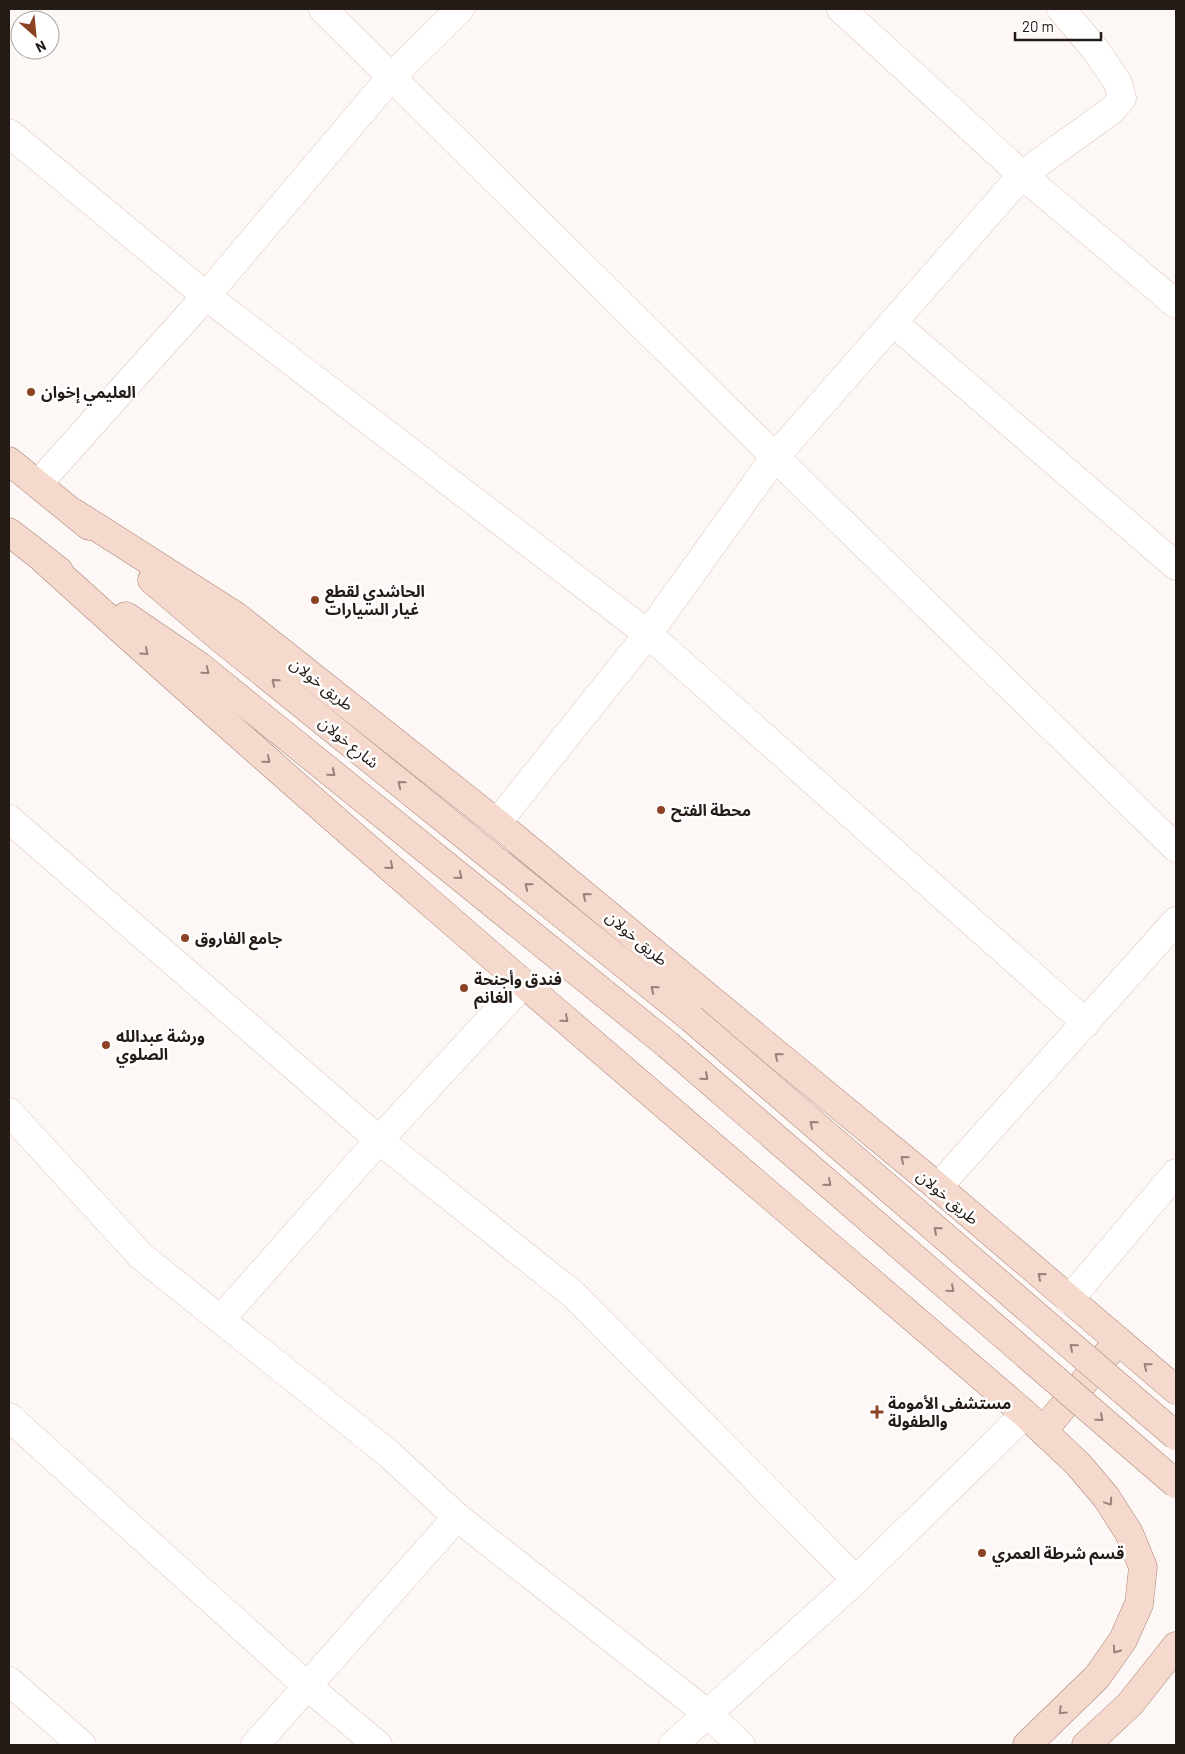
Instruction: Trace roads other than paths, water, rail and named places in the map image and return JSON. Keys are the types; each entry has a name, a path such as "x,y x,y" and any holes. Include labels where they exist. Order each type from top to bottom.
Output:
{"main road":[{"name":"شارع خولان","path":"9,461 76,514 219,637 692,1019"},
{"name":"طريق خولان","path":"76,514 236,616 497,823 938,1188 1176,1390"},
{"path":"9,532 44,560 189,692 524,983 1034,1422 1078,1464 1106,1497 1129,1532 1143,1567 1139,1604 1122,1640 1096,1677 1026,1745"},
{"path":"44,560 198,665 668,1045 1176,1484"},
{"name":"طريق خولان","path":"692,1019 1176,1436"},
{"path":"1034,1422 1118,1341"},
{"path":"1086,1745 1130,1704 1176,1646"},
{"path":"1130,1704 1176,1677"}],"street":[{"path":"323,9 775,457 1176,848"},
{"path":"38,484 206,296 391,77 460,9"},
{"path":"842,9 1022,175 1176,304"},
{"path":"497,823 648,634 775,457 1022,175 1112,110 1122,98 1118,83 1095,49 1060,9"},
{"path":"9,133 206,296 648,634 1086,1023"},
{"path":"894,322 1176,566"},
{"path":"9,819 378,1140 574,1295 856,1580"},
{"path":"938,1188 1176,921"},
{"path":"220,1319 378,1140 524,983"},
{"path":"9,1112 141,1256 389,1454 457,1516 708,1714 741,1745"},
{"path":"1069,1300 1176,1173"},
{"path":"9,1417 307,1686 378,1745"},
{"path":"673,1745 1034,1422"},
{"path":"255,1745 457,1516"},
{"path":"9,1681 82,1745"}],"place":[{"name":"العليمي إخوان","path":"31,392"},
{"name":"الحاشدي لقطع غيار السيارات","path":"315,600"},
{"name":"محطة الفتح","path":"661,810"},
{"name":"جامع الفاروق","path":"185,938"},
{"name":"فندق وأجنحة الغانم","path":"464,988"},
{"name":"ورشة عبدالله الصلوي","path":"106,1045"},
{"name":"مستشفى الأمومة والطفولة","path":"877,1412"},
{"name":"قسم شرطة العمري","path":"982,1553"}]}
